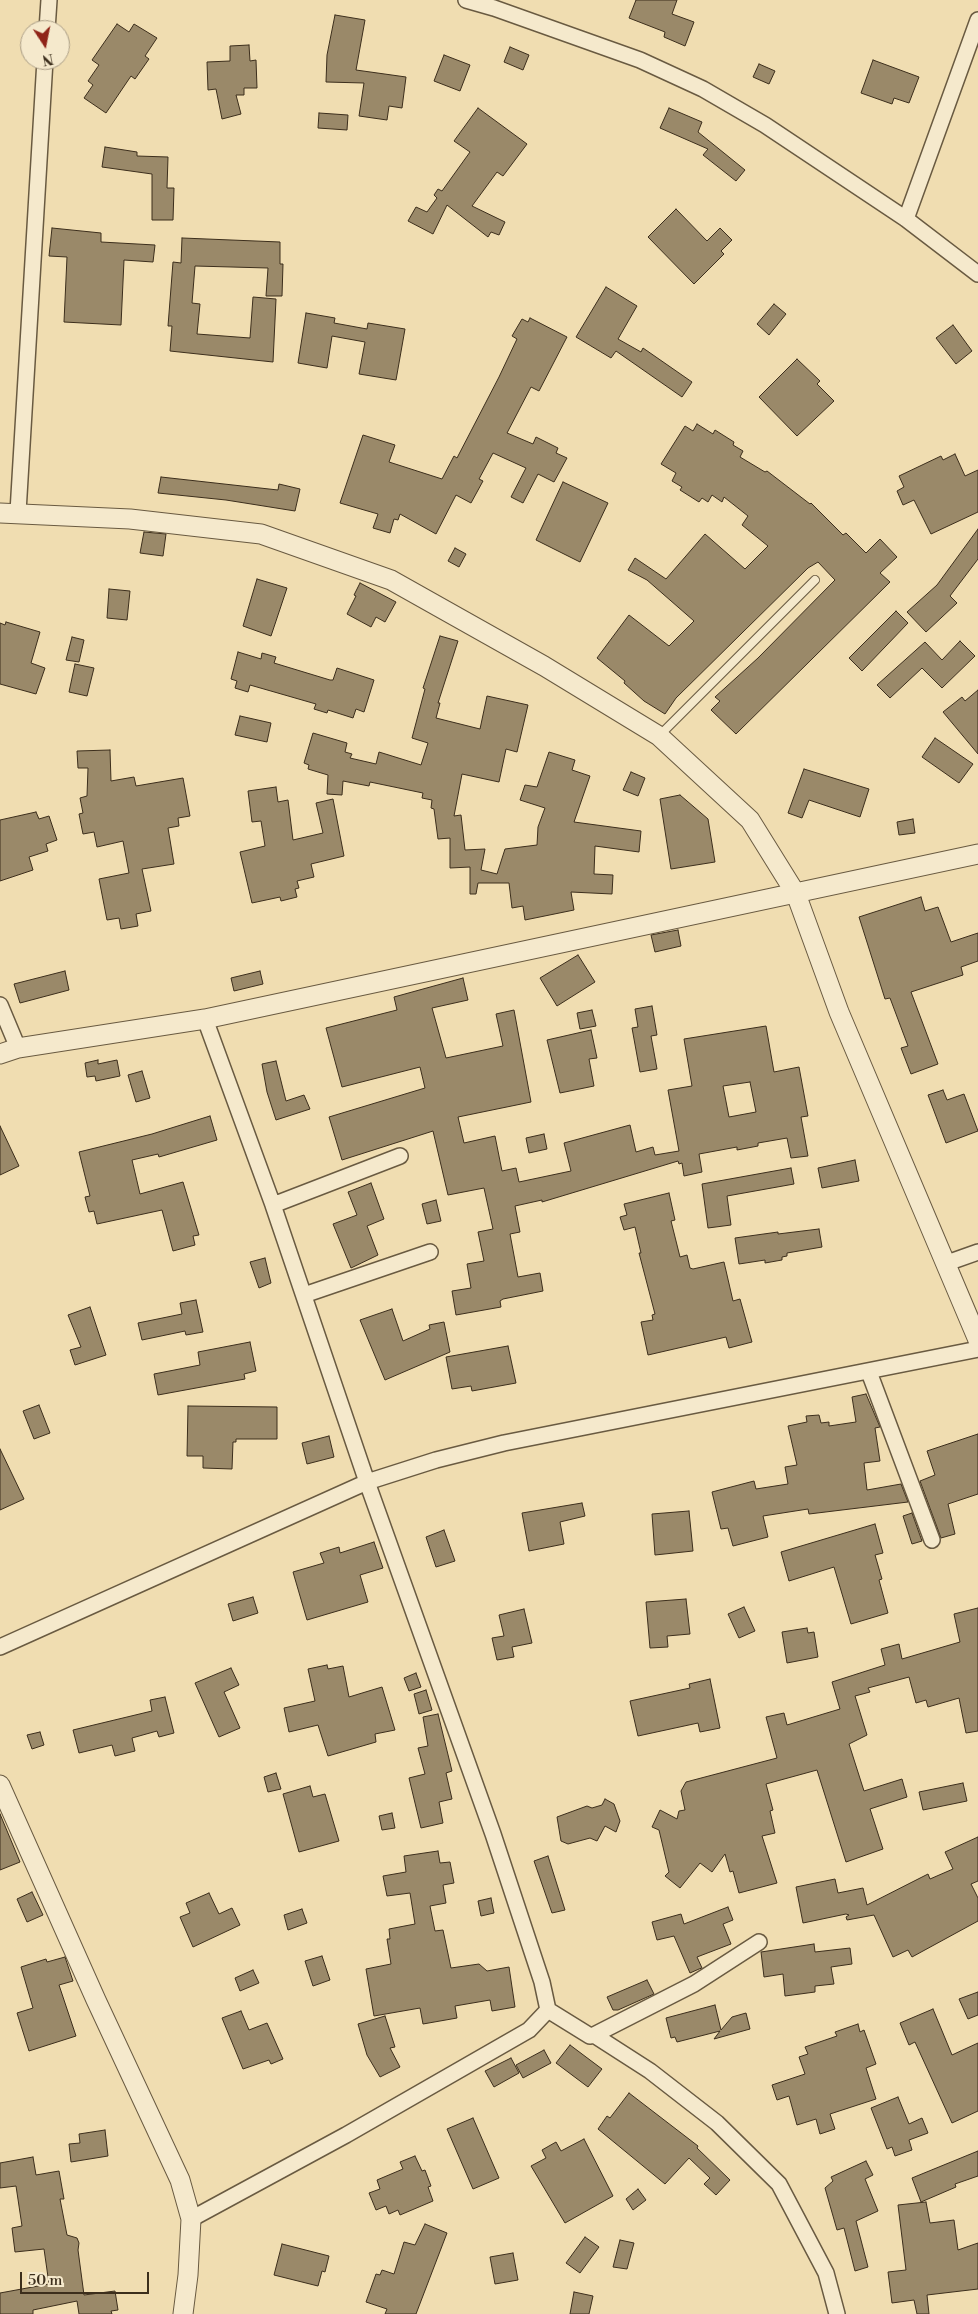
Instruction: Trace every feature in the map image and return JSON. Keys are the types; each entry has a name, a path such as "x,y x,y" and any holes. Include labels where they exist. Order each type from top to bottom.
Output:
{"street":[{"path":"48,20 49,0"},
{"path":"466,0 494,8 640,60 703,89 765,125 906,219 978,274"},
{"path":"906,219 978,20"},
{"path":"44,70 9,512 130,518 261,534 392,580 544,666 659,736 750,820 796,894 839,1012 894,1145 947,1263 978,1340"},
{"path":"0,1054 18,1048 205,1019 469,961 796,894 978,854"},
{"path":"0,1005 18,1048"},
{"path":"205,1019 273,1205 367,1482 493,1834 542,1982 548,2010 590,2036 594,2035 694,1984 759,1942"},
{"path":"273,1205 400,1156"},
{"path":"304,1295 430,1252"},
{"path":"947,1263 978,1252"},
{"path":"0,1647 367,1482 436,1460 504,1442 869,1372 978,1349"},
{"path":"869,1372 932,1540"},
{"path":"1,1787 96,2000 180,2180 191,2219 188,2275 183,2314"},
{"path":"191,2219 346,2135 529,2030 548,2010"},
{"path":"594,2035 650,2071 717,2122 778,2184 826,2273 837,2314"}],"lane":[{"path":"659,736 815,580"}],"building":[{"path":"636,0 677,0 672,14 694,22 685,46 664,37 665,32 629,18"},
{"path":"335,15 365,20 356,70 406,77 402,108 389,106 387,120 359,116 364,83 326,82 327,55"},
{"path":"117,24 129,32 134,24 157,38 145,56 149,59 135,79 131,76 106,113 84,98 93,85 88,81 99,65 92,60"},
{"path":"249,45 250,61 256,60 257,88 244,88 244,95 236,95 241,114 222,119 216,89 208,90 207,62 230,61 230,46"},
{"path":"510,47 529,55 523,70 504,62"},
{"path":"444,55 470,65 460,91 434,81"},
{"path":"873,60 919,77 909,103 894,98 892,104 861,93"},
{"path":"759,64 775,71 769,84 753,77"},
{"path":"478,108 527,144 503,176 497,172 472,206 505,222 499,235 491,232 488,237 447,205 433,234 408,221 416,207 427,212 437,198 434,195 438,189 442,191 470,152 454,141"},
{"path":"669,108 702,122 698,132 745,170 736,181 703,155 708,149 660,128"},
{"path":"319,113 348,115 347,130 318,128"},
{"path":"105,147 137,152 137,156 168,157 167,188 174,188 173,220 152,220 152,174 102,167"},
{"path":"676,209 707,241 720,228 732,240 721,251 724,254 694,284 648,237"},
{"path":"52,228 101,233 101,242 155,245 153,262 124,260 121,325 64,322 67,257 49,256"},
{"path":"182,238 280,242 280,264 283,264 282,296 266,296 268,268 195,266 192,303 200,304 197,334 250,338 253,297 276,299 273,362 170,351 172,326 168,326 173,262 181,263"},
{"path":"606,287 637,306 618,339 641,352 643,348 692,382 682,397 616,351 611,358 576,337"},
{"path":"774,304 786,314 769,335 757,324"},
{"path":"306,313 335,318 334,323 367,329 368,323 405,329 396,380 359,374 365,342 332,336 327,368 298,363"},
{"path":"530,318 567,337 539,391 531,387 507,433 533,444 536,437 558,448 556,453 567,458 554,482 538,474 523,503 511,497 526,468 493,453 479,479 483,481 471,503 456,495 436,534 400,514 398,520 394,519 390,533 373,528 378,514 340,503 363,435 395,445 389,462 442,479 454,456 457,458 499,377 517,339 512,336 522,319 528,322"},
{"path":"953,325 972,351 956,364 936,338"},
{"path":"797,359 820,381 817,384 834,401 797,436 759,397"},
{"path":"697,424 713,434 715,430 734,442 733,445 743,451 740,457 765,472 767,471 811,503 843,535 846,533 866,553 880,539 897,557 880,573 890,582 736,734 711,710 720,701 715,697 758,658 835,580 818,562 808,568 676,698 665,714 644,701 624,683 625,681 597,658 629,615 669,646 694,621 647,580 628,570 635,558 666,579 705,534 745,569 768,546 742,525 748,516 724,497 722,502 712,495 708,502 702,498 699,502 680,490 682,487 672,481 676,473 661,464 685,426 693,431"},
{"path":"955,454 965,476 978,470 978,512 931,534 914,500 903,505 897,491 904,487 899,476 941,456 943,460"},
{"path":"161,477 278,490 279,484 300,489 295,511 226,500 158,493"},
{"path":"563,482 608,503 580,562 536,540"},
{"path":"978,529 978,559 950,596 957,603 926,632 907,612 937,585"},
{"path":"144,532 166,534 163,556 140,553"},
{"path":"455,548 466,554 459,567 448,561"},
{"path":"257,579 287,588 271,636 243,626"},
{"path":"360,583 396,602 385,622 376,617 371,627 347,614"},
{"path":"109,589 130,591 127,620 107,618"},
{"path":"896,611 908,623 862,671 849,658"},
{"path":"6,622 40,632 31,663 45,668 36,694 0,684 0,623 5,625"},
{"path":"440,636 458,641 438,703 440,703 436,718 480,729 487,696 528,705 517,752 506,749 499,782 462,774 454,816 461,815 465,850 485,849 481,870 497,874 505,849 537,845 538,827 545,808 520,800 525,785 537,787 549,752 575,760 572,770 590,776 574,822 641,831 639,852 595,846 594,874 613,875 612,894 571,892 574,910 525,920 523,906 512,908 509,883 478,883 476,894 470,894 470,867 450,868 450,838 438,839 434,809 431,808 432,800 422,798 423,793 370,782 369,786 343,781 342,795 327,794 328,775 308,769 309,765 304,763 313,733 347,743 345,752 352,754 350,758 376,764 379,752 421,765 428,743 412,738 425,689 423,688"},
{"path":"72,637 84,640 79,662 66,660"},
{"path":"960,641 975,656 942,688 922,668 890,698 877,685 925,642 942,660"},
{"path":"238,652 261,659 262,653 276,657 274,663 330,680 333,680 337,668 374,680 364,712 356,709 353,718 328,710 327,713 314,709 316,704 250,685 248,692 235,688 237,681 231,679"},
{"path":"75,664 94,668 87,696 69,692"},
{"path":"978,690 978,754 943,712 962,697 965,701"},
{"path":"240,716 271,723 267,742 235,735"},
{"path":"935,738 973,764 959,783 922,757"},
{"path":"110,750 111,781 134,777 136,786 183,778 190,816 178,818 179,826 168,828 174,864 142,869 151,911 136,914 138,926 121,929 119,918 107,920 99,879 129,873 123,841 97,847 94,832 83,834 79,814 83,813 80,798 87,796 88,768 78,768 77,751"},
{"path":"804,769 869,789 860,817 809,800 802,818 788,813"},
{"path":"631,772 645,778 638,796 623,790"},
{"path":"276,787 278,802 288,800 293,840 323,833 316,803 333,799 344,856 311,864 314,877 297,881 299,888 295,889 297,897 281,901 280,897 252,903 240,852 265,846 261,821 252,822 248,791"},
{"path":"680,795 708,819 715,862 671,869 660,799"},
{"path":"36,812 39,819 49,816 57,840 46,844 48,851 29,857 33,870 0,881 0,820"},
{"path":"913,819 915,833 899,835 897,822"},
{"path":"921,897 925,911 938,907 951,942 978,933 978,961 961,967 963,975 911,992 938,1064 911,1074 901,1048 908,1046 890,998 885,999 859,917"},
{"path":"678,930 681,946 655,952 651,935"},
{"path":"578,955 595,982 557,1006 540,978"},
{"path":"65,971 69,990 20,1003 14,984"},
{"path":"260,971 263,984 234,991 231,978"},
{"path":"463,978 468,1000 432,1008 446,1058 503,1046 496,1014 514,1010 531,1102 458,1117 464,1143 495,1136 502,1171 516,1168 519,1182 571,1171 564,1143 630,1125 636,1152 653,1147 655,1155 679,1151 668,1090 692,1086 684,1039 766,1026 774,1072 799,1067 808,1116 801,1117 808,1156 791,1158 787,1138 758,1143 758,1146 737,1150 737,1147 699,1154 702,1172 684,1176 682,1163 679,1164 678,1161 542,1202 542,1200 515,1206 520,1232 510,1234 518,1277 540,1273 543,1291 503,1299 500,1301 501,1307 456,1315 452,1291 471,1288 467,1264 484,1261 478,1232 493,1229 484,1188 448,1195 433,1131 342,1160 329,1117 425,1088 420,1067 342,1087 326,1028 397,1010 394,997","holes":["750,1082 756,1112 729,1117 723,1086"]},
{"path":"652,1006 657,1035 651,1036 657,1069 640,1072 632,1028 638,1027 635,1009"},
{"path":"592,1010 596,1026 580,1029 577,1013"},
{"path":"591,1030 597,1058 589,1059 594,1086 560,1093 547,1040"},
{"path":"98,1060 98,1064 117,1060 120,1076 96,1081 95,1076 87,1077 85,1063"},
{"path":"276,1061 286,1101 304,1095 310,1109 276,1120 267,1092 262,1064"},
{"path":"142,1071 150,1098 136,1102 128,1075"},
{"path":"943,1090 947,1100 964,1094 978,1131 946,1143 928,1095"},
{"path":"210,1116 217,1140 159,1157 158,1154 132,1160 140,1194 183,1182 199,1235 193,1236 195,1245 173,1251 162,1210 97,1224 94,1211 89,1212 85,1197 90,1196 79,1152 152,1134"},
{"path":"0,1126 19,1166 0,1175"},
{"path":"544,1134 547,1149 529,1153 526,1138"},
{"path":"855,1160 859,1181 822,1188 818,1168"},
{"path":"791,1168 794,1184 727,1196 731,1225 708,1228 702,1184"},
{"path":"371,1183 384,1219 367,1226 378,1255 351,1268 333,1224 357,1215 348,1192"},
{"path":"669,1193 675,1220 671,1221 680,1257 687,1255 690,1268 693,1269 724,1262 733,1301 740,1299 752,1342 729,1348 726,1337 648,1355 641,1322 653,1320 652,1315 655,1314 639,1253 641,1253 635,1227 624,1230 620,1217 627,1215 624,1204"},
{"path":"436,1200 441,1221 427,1224 422,1204"},
{"path":"819,1229 822,1247 787,1253 787,1256 782,1257 782,1260 765,1263 765,1260 739,1264 735,1238"},
{"path":"265,1258 271,1283 259,1288 250,1262"},
{"path":"196,1300 203,1332 186,1335 185,1331 142,1340 138,1323 182,1314 180,1303"},
{"path":"90,1307 106,1355 75,1365 70,1350 81,1347 68,1315"},
{"path":"392,1309 403,1341 430,1329 429,1325 444,1322 450,1352 385,1380 360,1320"},
{"path":"250,1342 256,1371 244,1374 245,1379 158,1395 154,1374 200,1365 198,1352"},
{"path":"508,1346 516,1383 472,1391 471,1386 452,1389 446,1357"},
{"path":"866,1394 880,1427 875,1428 880,1461 864,1463 867,1490 901,1484 908,1502 809,1514 808,1509 763,1516 768,1537 733,1546 728,1528 721,1529 712,1492 754,1481 756,1489 788,1484 785,1467 797,1465 788,1426 807,1422 806,1416 819,1415 821,1423 829,1422 829,1426 856,1422 852,1397"},
{"path":"39,1405 50,1433 34,1439 23,1411"},
{"path":"188,1406 277,1407 277,1439 236,1439 236,1442 233,1442 232,1469 203,1468 203,1456 187,1456"},
{"path":"978,1434 978,1494 948,1504 955,1534 941,1538 920,1481 935,1475 927,1451"},
{"path":"329,1436 334,1457 307,1464 302,1443"},
{"path":"0,1449 24,1499 0,1510"},
{"path":"582,1503 585,1516 560,1522 564,1544 529,1551 522,1513"},
{"path":"689,1511 693,1551 655,1555 652,1514"},
{"path":"912,1513 922,1541 912,1544 903,1516"},
{"path":"875,1524 883,1553 875,1555 882,1579 879,1580 888,1613 851,1624 834,1567 789,1581 781,1552"},
{"path":"444,1530 455,1561 436,1567 426,1537"},
{"path":"374,1542 383,1568 360,1575 368,1602 307,1620 293,1572 324,1563 320,1553 339,1547 340,1553"},
{"path":"253,1597 258,1613 233,1621 228,1604"},
{"path":"686,1599 690,1634 667,1636 668,1647 650,1648 646,1602"},
{"path":"744,1607 755,1631 739,1638 728,1614"},
{"path":"978,1608 978,1731 966,1733 959,1698 928,1707 926,1700 916,1703 909,1677 868,1688 870,1692 855,1696 867,1735 849,1744 864,1791 902,1779 907,1797 870,1809 883,1849 846,1862 817,1770 766,1784 773,1810 770,1811 775,1833 762,1836 777,1883 739,1893 733,1871 730,1872 725,1854 712,1872 700,1863 680,1888 665,1876 669,1872 659,1830 652,1827 660,1810 677,1819 679,1811 685,1810 681,1791 686,1782 777,1758 766,1717 784,1713 787,1725 840,1709 832,1682 885,1665 881,1649 899,1644 902,1659 960,1642 954,1614"},
{"path":"524,1609 532,1643 512,1647 514,1657 497,1660 492,1638 504,1636 499,1615"},
{"path":"807,1628 808,1633 814,1632 818,1657 787,1663 782,1632"},
{"path":"327,1665 328,1669 343,1666 349,1697 382,1687 395,1730 375,1734 376,1742 328,1756 318,1725 289,1732 284,1708 315,1701 308,1669"},
{"path":"231,1668 239,1685 224,1692 240,1728 219,1737 195,1683"},
{"path":"416,1673 421,1687 409,1691 404,1678"},
{"path":"710,1679 720,1728 700,1732 698,1723 638,1736 630,1701 690,1688 689,1684"},
{"path":"426,1690 432,1710 419,1714 414,1694"},
{"path":"165,1697 174,1733 159,1737 157,1731 132,1738 135,1751 115,1756 112,1745 79,1753 73,1730 152,1711 150,1700"},
{"path":"438,1714 452,1771 446,1773 452,1799 439,1802 443,1823 421,1828 409,1778 425,1774 418,1748 428,1746 423,1717"},
{"path":"40,1732 44,1745 32,1749 27,1735"},
{"path":"276,1773 281,1789 268,1792 264,1777"},
{"path":"963,1783 967,1801 923,1810 919,1792"},
{"path":"310,1786 313,1797 325,1794 339,1841 299,1852 283,1794"},
{"path":"605,1799 614,1804 620,1821 616,1832 605,1826 597,1841 590,1838 568,1844 561,1841 557,1817 587,1806 592,1808 602,1805"},
{"path":"392,1813 395,1828 382,1830 379,1816"},
{"path":"0,1814 20,1862 0,1870"},
{"path":"978,1837 978,1881 971,1884 978,1898 978,1921 912,1957 908,1950 893,1957 874,1915 847,1920 846,1917 849,1915 846,1914 803,1923 796,1887 835,1879 838,1893 863,1888 867,1905 928,1874 930,1879 953,1869 945,1852"},
{"path":"438,1851 440,1863 450,1862 454,1883 443,1885 446,1903 430,1906 435,1931 443,1930 451,1968 479,1964 487,1971 509,1967 515,2007 492,2011 490,2000 455,2006 457,2018 423,2024 420,2008 374,2016 366,1969 391,1964 387,1939 390,1939 389,1929 415,1924 410,1893 387,1896 383,1876 406,1872 404,1856"},
{"path":"548,1856 565,1910 552,1913 534,1861"},
{"path":"32,1892 43,1915 27,1922 17,1899"},
{"path":"209,1893 219,1914 232,1908 240,1925 193,1947 180,1917 190,1913 186,1903"},
{"path":"491,1898 494,1913 481,1916 478,1901"},
{"path":"728,1907 733,1920 723,1924 731,1944 697,1957 702,1968 690,1973 674,1936 657,1940 652,1922 681,1914 684,1924"},
{"path":"302,1909 307,1923 288,1930 284,1915"},
{"path":"814,1944 815,1952 850,1948 852,1964 831,1967 834,1984 815,1986 815,1992 785,1996 783,1974 764,1977 761,1952"},
{"path":"322,1956 330,1980 313,1986 305,1961"},
{"path":"65,1957 73,1981 59,1985 76,2036 29,2051 17,2013 33,2008 21,1967 46,1959 47,1962"},
{"path":"253,1970 259,1983 240,1991 235,1978"},
{"path":"647,1980 654,1994 618,2010 613,2010 607,1997"},
{"path":"978,1992 978,2015 968,2019 959,1999"},
{"path":"715,2005 721,2030 732,2017 746,2013 750,2029 714,2039 720,2031 677,2042 675,2037 671,2038 666,2018"},
{"path":"933,2009 952,2055 978,2043 978,2111 952,2123 915,2042 909,2045 900,2023"},
{"path":"241,2011 249,2030 267,2023 283,2059 271,2064 269,2060 243,2069 222,2018"},
{"path":"385,2016 395,2047 390,2048 400,2067 380,2077 367,2055 358,2024"},
{"path":"858,2024 860,2032 864,2030 876,2064 866,2068 876,2099 830,2114 835,2129 820,2134 816,2119 797,2125 789,2096 777,2100 772,2085 805,2074 799,2057 808,2054 805,2047 837,2036 835,2032"},
{"path":"570,2045 602,2069 588,2087 556,2063"},
{"path":"544,2050 551,2063 523,2078 516,2065"},
{"path":"511,2058 519,2073 494,2087 485,2071"},
{"path":"629,2093 698,2146 697,2148 730,2180 716,2195 704,2184 710,2178 689,2158 665,2184 598,2129 607,2116 610,2118"},
{"path":"898,2097 909,2124 922,2118 928,2133 909,2140 912,2150 895,2156 892,2147 887,2149 871,2108"},
{"path":"473,2118 499,2178 473,2189 447,2129"},
{"path":"105,2130 108,2156 71,2162 69,2144 80,2143 79,2134"},
{"path":"584,2139 613,2196 565,2223 531,2166 546,2158 542,2150 556,2142 561,2151"},
{"path":"978,2151 978,2176 955,2184 956,2187 921,2202 912,2178"},
{"path":"415,2156 422,2171 425,2170 431,2186 428,2187 433,2201 400,2215 398,2210 389,2214 386,2206 376,2210 369,2193 380,2189 377,2180 403,2169 400,2162"},
{"path":"33,2157 36,2175 59,2171 64,2199 60,2199 67,2235 77,2238 79,2243 78,2250 84,2295 115,2291 118,2310 111,2311 112,2314 79,2314 77,2301 33,2310 33,2314 0,2314 0,2293 49,2284 44,2249 15,2252 12,2228 22,2226 16,2186 0,2188 0,2163"},
{"path":"866,2161 873,2175 865,2179 878,2211 856,2221 868,2267 855,2271 844,2228 837,2230 825,2188 833,2181 831,2177"},
{"path":"638,2189 646,2200 633,2210 626,2199"},
{"path":"926,2202 930,2223 954,2220 958,2250 978,2243 978,2289 927,2295 929,2314 917,2314 914,2300 892,2303 888,2272 906,2270 898,2205"},
{"path":"425,2224 447,2233 416,2314 385,2314 387,2309 366,2302 376,2274 380,2275 382,2270 394,2274 404,2242 415,2245"},
{"path":"585,2237 599,2247 580,2273 566,2263"},
{"path":"620,2240 634,2243 627,2269 613,2267"},
{"path":"282,2244 329,2256 325,2272 322,2271 318,2286 274,2275"},
{"path":"513,2253 518,2280 495,2284 490,2257"},
{"path":"574,2292 593,2296 589,2314 570,2314"}]}
